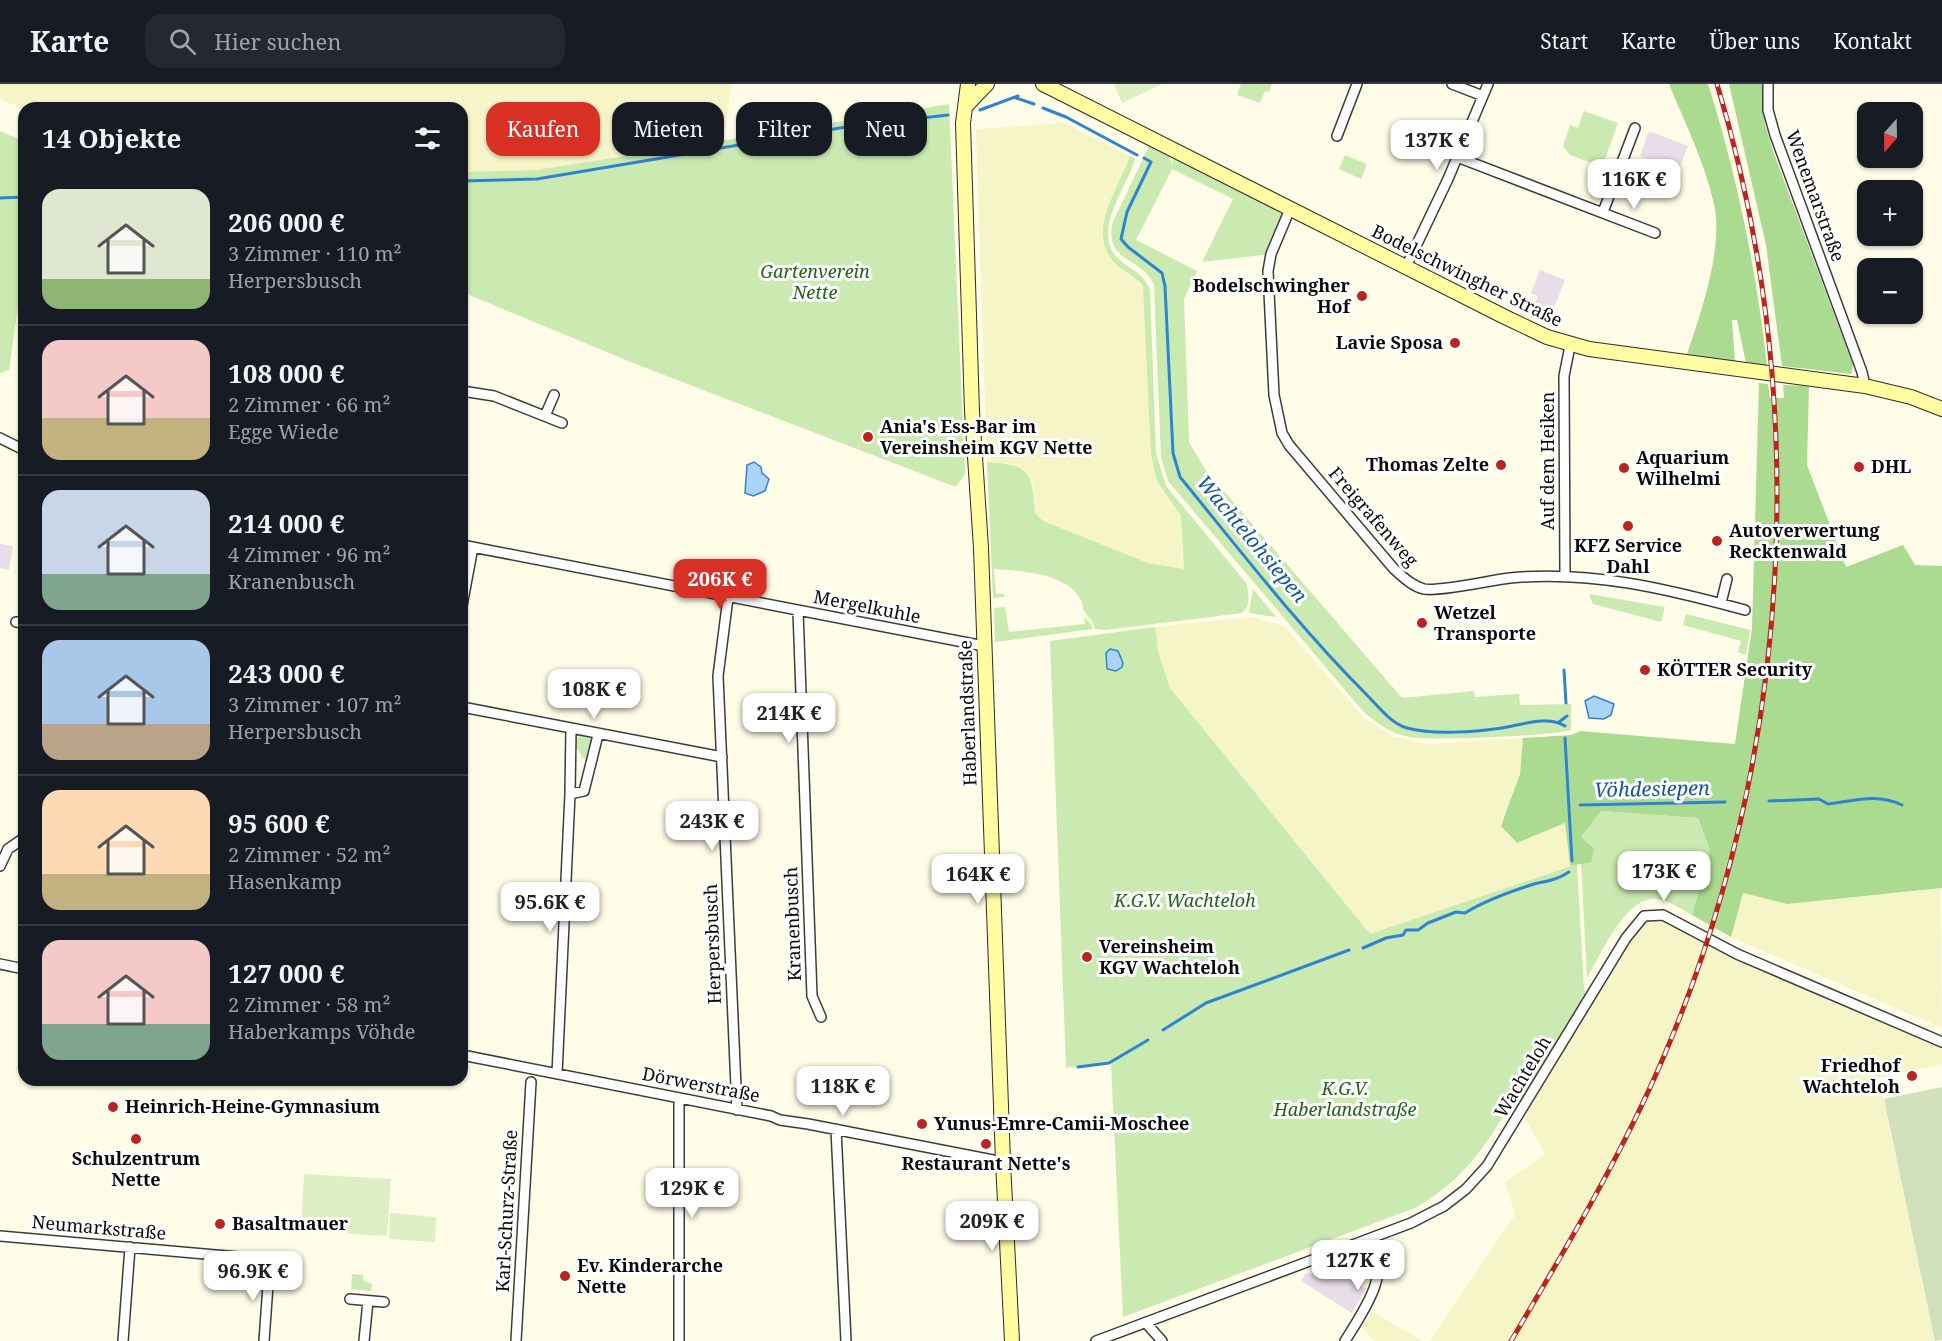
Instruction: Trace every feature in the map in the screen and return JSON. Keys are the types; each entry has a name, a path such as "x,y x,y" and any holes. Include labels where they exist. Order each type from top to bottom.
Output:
{"street":[{"path":"957,84 965,106 987,84"},
{"name":"Haberlandstraße","path":"968,84 963,123 972,411 984,646 1012,1341"},
{"name":"Bodelschwingher Straße","path":"1043,84 1406,267 1570,346 1865,386 1911,397 1942,409"},
{"path":"1337,136 1357,84"},
{"path":"1452,84 1483,96"},
{"path":"1406,267 1488,84"},
{"name":"Wenemarstraße","path":"1768,84 1768,110 1775,135 1862,372 1865,386"},
{"path":"1603,212 1635,128"},
{"path":"1457,157 1655,233"},
{"name":"Freigrafenweg","path":"1290,208 1271,254 1268,271 1274,395 1278,420 1289,445 1394,569 1408,582 1425,589 1512,578 1565,577 1646,585 1745,610"},
{"name":"Auf dem Heiken","path":"1565,577 1564,376 1570,346"},
{"path":"468,392 494,396 562,423"},
{"path":"545,416 554,395"},
{"path":"0,438 18,447"},
{"name":"Mergelkuhle","path":"468,546 984,646"},
{"path":"468,574 473,547"},
{"path":"1721,603 1727,579"},
{"name":"Herpersbusch","path":"728,597 719,656 737,1110"},
{"name":"Kranenbusch","path":"798,611 812,996 821,1017"},
{"path":"468,708 722,757"},
{"path":"556,1074 570,794 571,729"},
{"path":"570,794 584,791 598,735"},
{"path":"0,866 8,849 18,842"},
{"name":"Wachteloh","path":"1096,1341 1375,1237 1444,1206 1466,1189 1487,1166 1626,938 1644,916 1663,915 1737,954 1942,1042"},
{"path":"0,964 18,968"},
{"name":"Dörwerstraße","path":"468,1056 771,1116 780,1120 1003,1162"},
{"name":"Karl-Schurz-Straße","path":"516,1341 531,1082"},
{"path":"679,1098 679,1341"},
{"path":"836,1129 846,1341"},
{"name":"Neumarkstraße","path":"0,1236 267,1261 269,1271 264,1341"},
{"path":"1344,1341 1374,1288 1380,1254 1375,1237"},
{"path":"123,1341 130,1247"},
{"path":"350,1299 384,1302"},
{"path":"364,1341 368,1301"},
{"path":"1146,1323 1162,1341"}],"shaded area":[{"path":"1649,131 1688,146 1678,171 1640,156"},
{"path":"1540,270 1565,280 1553,310 1535,304 1538,296 1531,293"},
{"path":"0,544 13,546 9,570 0,568"},
{"path":"1326,1265 1366,1289 1352,1313 1301,1281 1305,1274 1322,1271"}],"green space":[{"path":"0,84 732,84 724,133 724,102 612,102 612,156 621,156 537,170 468,172 468,102 18,102 18,106 0,99"},
{"path":"1114,84 1162,84 1122,103"},
{"path":"1241,84 1272,84 1269,92 1265,91 1260,103 1237,95"},
{"path":"1669,84 1708,84 1745,224 1758,296 1767,366 1746,363 1737,320 1732,320 1735,362 1686,357 1709,282 1716,241 1716,222 1714,204 1705,173"},
{"path":"1729,84 1762,84 1765,124 1773,151 1853,365 1851,374 1782,366 1766,245"},
{"name":"Gartenverein Nette","path":"949,104 965,474 956,487 638,365 468,294 468,172 537,170 624,156 724,156 724,140 736,138 736,156 832,156 832,123 844,121 844,156 927,156 927,108"},
{"path":"1584,111 1618,123 1602,167 1570,155 1563,146 1570,125 1578,128"},
{"path":"1064,123 1130,156 1102,240 1115,263 1143,286 1157,481 1181,516 1184,570 1148,563 1043,521 1035,513 1033,483 1011,464 987,462 976,129"},
{"path":"0,131 18,138 18,307 9,370 0,373"},
{"path":"1149,146 1170,157 1172,165 1173,150 1290,208 1271,254 1202,262 1233,199 1172,169 1136,240 1197,271 1184,299 1189,442 1205,469 1402,698 1474,691 1475,697 1519,694 1520,705 1571,704 1571,730 1517,736 1421,738 1409,737 1384,727 1362,710 1168,481 1161,458 1154,285 1142,269 1120,253 1114,246 1112,237 1112,224"},
{"path":"1345,155 1367,164 1361,179 1339,169"},
{"path":"1130,156 1135,159 1113,211 1108,238 1112,250 1121,261 1141,276 1150,290 1156,453 1166,486 1246,583 1248,599 1247,607 1242,613 1105,630 1095,629 1083,609 1082,601 1074,591 1065,584 1042,575 994,569 996,594 1004,594 1004,597 993,598 987,462 1012,465 1026,473 1030,479 1035,513 1043,521 1148,563 1184,569 1181,516 1157,481 1151,454 1143,286 1114,262 1106,250 1103,237 1107,210"},
{"path":"1759,383 1768,384 1770,398 1784,398 1783,385 1809,386 1807,465 1846,567 1903,545 1915,565 1942,566 1942,888 1787,904 1743,893 1731,937 1692,915 1710,850 1698,818 1601,811 1581,837 1594,849 1591,862 1570,866 1565,823 1517,843 1501,826 1520,774 1523,738 1571,735 1580,731 1735,744 1752,628"},
{"path":"1253,589 1276,617 1249,613"},
{"path":"1589,594 1665,607 1661,622 1593,604"},
{"path":"1005,607 1009,632 1085,624 1084,617 1091,624 1092,629 995,642 994,608"},
{"path":"1686,614 1750,630 1746,655 1738,652 1741,641 1683,625"},
{"path":"1252,617 1285,627 1364,718 1392,736 1428,744 1523,738 1520,774 1501,826 1517,843 1565,823 1570,866 1370,934 1170,688 1159,655 1155,627"},
{"path":"1155,627 1159,655 1170,688 1370,934 1577,864 1584,989 1588,1001 1522,1112 1512,1102 1471,1162 1447,1186 1432,1197 1415,1208 1123,1317 1111,1063 1066,1068 1050,641"},
{"path":"580,735 589,737 592,741 589,759 582,758 579,750 574,749 575,741"},
{"path":"1601,811 1698,818 1710,850 1692,915 1671,903 1658,899 1646,900 1635,906 1616,928 1587,978 1581,863 1591,861 1581,837"},
{"path":"1940,889 1942,1028 1731,937 1742,893 1787,904"},
{"path":"1652,913 1737,954 1942,1042 1942,1064 1879,1078 1935,1341 1430,1341 1515,1215 1505,1183 1545,1154 1522,1112 1626,938"},
{"path":"1942,1087 1942,1340 1935,1341 1884,1099"},
{"path":"304,1174 391,1179 387,1236 301,1231"},
{"path":"390,1213 436,1217 435,1242 389,1239"},
{"path":"352,1274 363,1275 363,1280 372,1284 371,1291 351,1289"},
{"path":"1371,1311 1423,1341 1375,1341 1361,1327"}],"water":[{"path":"754,462 761,467 762,473 769,479 765,491 753,496 745,493 747,465"},
{"path":"1110,649 1118,651 1123,663 1122,667 1116,671 1107,669 1106,653"},
{"path":"1594,696 1614,704 1611,715 1604,719 1589,718 1585,701"}],"waterway":[{"name":"Wachtelohsiepen","path":"980,110 1018,96"},
{"name":"Wachtelohsiepen","path":"1016,98 1034,104"},
{"name":"Wachtelohsiepen","path":"1043,108 1066,117 1137,155"},
{"path":"468,181 537,179 852,126 948,115"},
{"name":"Wachtelohsiepen","path":"1144,158 1151,162 1127,212 1121,239 1162,273 1165,286 1173,453 1180,477 1316,641 1379,708 1401,726 1441,732 1467,732 1543,721 1565,726"},
{"path":"0,198 18,197"},
{"path":"1564,670 1566,703"},
{"path":"1559,722 1567,716"},
{"name":"Wachtelohsiepen","path":"1565,738 1572,861"},
{"name":"Vöhdesiepen","path":"1769,801 1819,799 1828,804 1883,799 1902,805"},
{"name":"Vöhdesiepen","path":"1580,805 1725,802"},
{"name":"Wachtelohsiepen","path":"1363,948 1386,938 1403,935 1406,930 1418,930 1428,923 1456,912 1465,913 1498,897 1556,879 1569,872"},
{"name":"Wachtelohsiepen","path":"1163,1030 1206,1003 1349,950"},
{"name":"Wachtelohsiepen","path":"1078,1067 1109,1063 1148,1040"}],"railway":[{"path":"1511,1341 1612,1165 1664,1056 1707,940 1740,820 1763,698 1775,574 1776,450 1767,326 1747,204 1717,84"}],"place":[{"name":"Bodelschwingher Hof","path":"1362,296"},
{"name":"Lavie Sposa","path":"1455,343"},
{"name":"Ania's Ess-Bar im Vereinsheim KGV Nette","path":"868,437"},
{"name":"Thomas Zelte","path":"1501,465"},
{"name":"DHL","path":"1859,467"},
{"name":"Aquarium Wilhelmi","path":"1624,468"},
{"name":"KFZ Service Dahl","path":"1628,526"},
{"name":"Autoverwertung Recktenwald","path":"1717,541"},
{"name":"Wetzel Transporte","path":"1422,623"},
{"name":"KÖTTER Security","path":"1645,670"},
{"name":"Vereinsheim KGV Wachteloh","path":"1087,957"},
{"name":"Friedhof Wachteloh","path":"1912,1076"},
{"name":"Heinrich-Heine-Gymnasium","path":"113,1107"},
{"name":"Yunus-Emre-Camii-Moschee","path":"922,1124"},
{"name":"Schulzentrum Nette","path":"136,1139"},
{"name":"Restaurant Nette's","path":"986,1144"},
{"name":"Basaltmauer","path":"220,1224"},
{"name":"Ev. Kinderarche Nette","path":"565,1276"}],"park label":[{"name":"K.G.V. Wachteloh","path":"1185,901"},
{"name":"K.G.V. Haberlandstraße","path":"1345,1099"}]}
